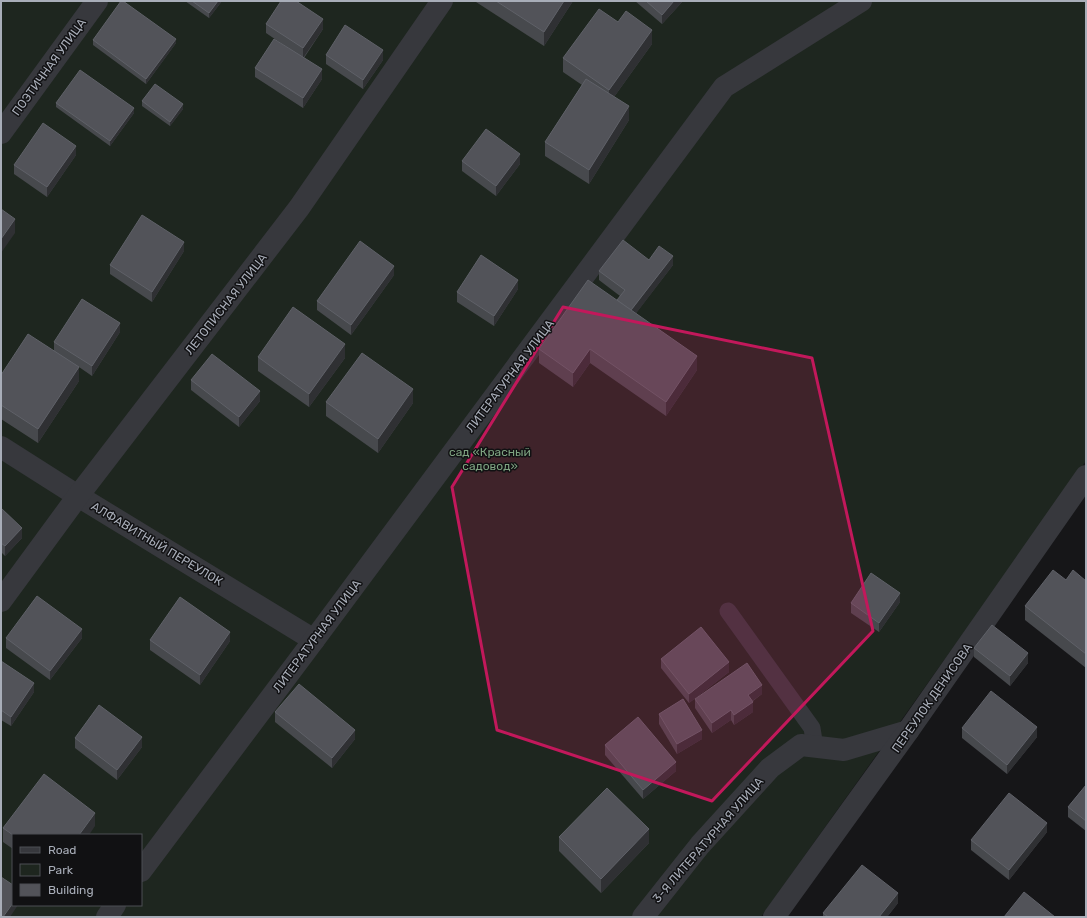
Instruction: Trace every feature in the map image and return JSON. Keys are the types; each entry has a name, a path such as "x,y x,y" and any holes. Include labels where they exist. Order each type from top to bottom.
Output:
{"street":[{"name":"ПОЭТИЧНАЯ УЛИЦА","path":"1,133 97,1"},
{"name":"ЛЕТОПИСНАЯ УЛИЦА","path":"1,601 78,496 299,208 442,1"},
{"name":"ЛИТЕРАТУРНАЯ УЛИЦА","path":"142,870 724,87 861,1"},
{"name":"АЛФАВИТНЫЙ ПЕРЕУЛОК","path":"1,448 314,640"},
{"name":"ПЕРЕУЛОК ДЕНИСОВА","path":"774,917 908,731 1086,476"},
{"name":"3-Я ЛИТЕРАТУРНАЯ УЛИЦА","path":"643,917 700,845 770,768 801,745 844,750 908,731"},
{"path":"106,917 115,906"}],"lane":[{"path":"728,611 812,728 815,747"}],"highlighted area":[{"path":"563,307 812,358 873,631 712,801 497,730 452,487"}],"green space":[{"name":"сад «Красный садовод»","path":"1,1 1086,1 1086,461 761,917 1,917"}],"building":[{"path":"121,1 176,39 146,79 93,40"},
{"path":"192,1 218,1 209,13"},
{"path":"281,1 296,1 323,19 303,48 266,24"},
{"path":"496,1 564,1 544,32"},
{"path":"646,1 674,1 662,15"},
{"path":"599,9 618,22 626,11 652,30 609,90 563,58"},
{"path":"345,25 383,50 363,80 326,55"},
{"path":"274,39 322,69 303,98 255,68"},
{"path":"80,70 134,108 110,141 56,103"},
{"path":"586,79 629,106 589,170 545,142"},
{"path":"155,84 183,104 170,122 142,101"},
{"path":"43,123 76,146 47,187 14,165"},
{"path":"486,129 520,154 496,186 462,161"},
{"path":"1,209 15,219 1,239"},
{"path":"142,215 184,242 152,292 110,265"},
{"path":"623,240 649,260 659,246 673,256 631,310 617,300 625,290 599,271"},
{"path":"360,241 394,266 351,325 317,301"},
{"path":"481,255 518,280 494,316 457,292"},
{"path":"588,280 697,356 666,402 590,349 573,373 539,349"},
{"path":"82,299 120,323 92,366 54,342"},
{"path":"293,307 345,344 309,394 258,357"},
{"path":"28,334 79,367 38,429 1,405 1,375"},
{"path":"362,353 413,389 378,439 326,402"},
{"path":"212,354 260,391 239,417 191,380"},
{"path":"1,508 22,528 5,546 1,543"},
{"path":"1053,570 1066,580 1073,570 1086,581 1086,654 1025,606"},
{"path":"871,573 900,593 879,623 851,603"},
{"path":"37,596 82,629 50,671 6,638"},
{"path":"180,597 230,632 200,675 150,640"},
{"path":"992,625 1028,653 1010,676 974,648"},
{"path":"701,627 729,662 689,694 661,659"},
{"path":"1,661 34,683 11,717 1,710"},
{"path":"747,663 762,685 748,695 753,702 734,715 731,710 712,723 695,699"},
{"path":"299,684 355,730 332,758 275,712"},
{"path":"991,691 1037,727 1007,765 962,728"},
{"path":"683,699 702,730 677,744 659,714"},
{"path":"99,705 142,737 117,770 75,738"},
{"path":"638,717 676,762 643,790 605,745"},
{"path":"44,774 95,813 80,834 12,834 3,828"},
{"path":"1086,785 1086,821 1068,807"},
{"path":"607,788 649,829 601,879 559,837"},
{"path":"1009,793 1047,823 1009,870 971,840"},
{"path":"862,865 898,893 879,917 828,917 823,913"},
{"path":"1,877 12,884 12,904 3,917 1,917"},
{"path":"1024,892 1055,917 1004,917"}]}
